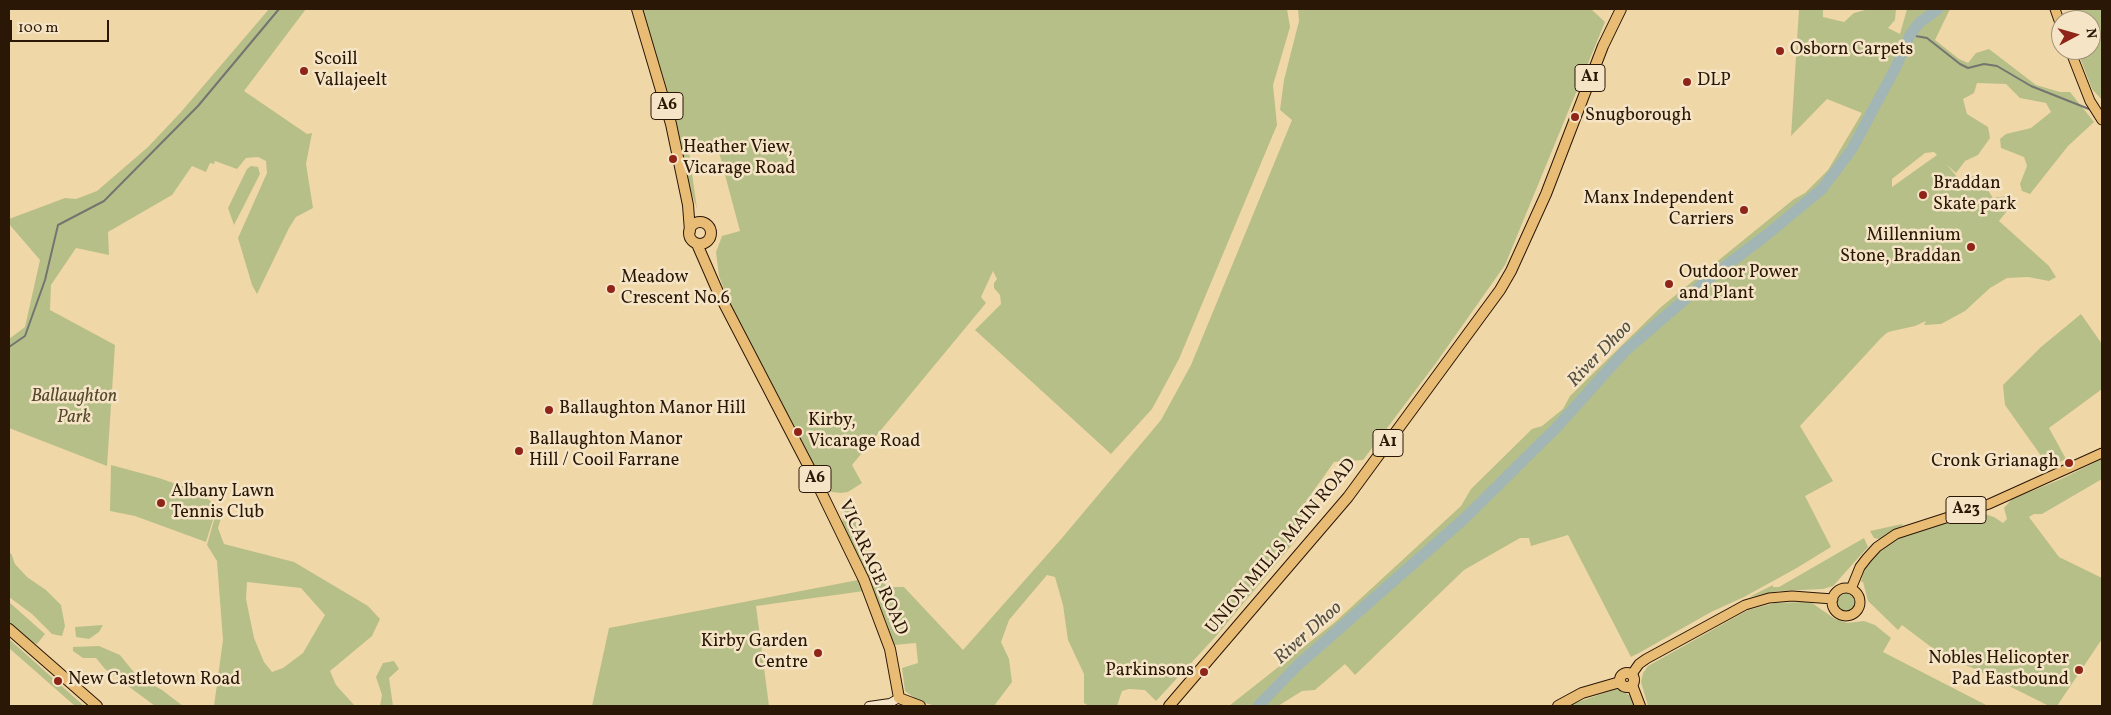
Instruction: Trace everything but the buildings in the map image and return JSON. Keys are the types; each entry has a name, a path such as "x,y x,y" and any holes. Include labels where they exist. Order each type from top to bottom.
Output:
{"highway":[{"name":"VICARAGE ROAD","path":"637,9 664,95 688,205 691,239 697,244 718,292 811,471 864,580 890,649 899,698"},
{"name":"UNION MILLS MAIN ROAD","path":"1169,706 1348,497 1500,290 1511,271 1546,194 1603,46 1621,9"},
{"name":"VICARAGE ROAD","path":"688,205 696,217 710,231 708,268"},
{"path":"690,231 693,225 704,224"},
{"path":"697,244 703,244 710,237"},
{"path":"9,629 97,706"},
{"path":"1558,706 1582,693 1620,682 1624,686 1632,680 1640,706"},
{"path":"899,698 920,706"}],"main road":[{"path":"2074,60 2090,101 2102,120"},
{"name":"A23","path":"1850,589 1860,567 1867,558 1877,547 1896,534 1989,504 2102,453"},
{"path":"1850,589 1857,594 1859,602 1853,614 1844,616 1836,612 1833,599 1838,591 1850,589"},
{"path":"1632,680 1639,664 1646,659 1745,605 1768,598 1792,596 1833,599"},
{"path":"869,706 890,702 899,698"}],"green space":[{"name":"Ballaughton Park","path":"269,9 306,9 244,91 307,134 312,133 306,164 313,208 296,217 257,294 252,285 238,238 267,173 266,161 258,157 246,158 237,169 215,161 214,164 210,163 206,172 192,166 172,195 108,232 109,255 76,248 51,285 50,310 115,345 107,466 9,428 9,339 25,327 40,260 9,224 9,219 65,198 76,199 97,191 148,147 181,112"},
{"path":"642,9 1287,9 1290,27 1273,85 1277,125 1179,359 1152,409 1111,454 975,330 1001,304 1000,295 994,288 994,283 997,279 993,271 981,297 986,303 852,465 862,483 848,492 841,493 832,492 826,488 819,473 814,469 732,311 719,276 716,252 722,236 740,231 717,145 689,152 697,209 686,176 671,102"},
{"path":"1298,9 1591,9 1605,22 1505,265 1436,363 1363,460 1334,462 1300,510 1306,528 1217,635 1156,701 1145,690 1129,689 1122,691 1117,706 1089,706 1084,703 1084,674 1068,640 1063,605 1055,577 1047,575 1009,620 1001,642 1009,659 1012,682 994,706 935,706 919,701 905,691 902,668 918,663 916,643 894,645 886,621 842,523 845,507 852,502 858,534 872,566 887,587 904,587 963,650 1062,538 1161,420 1191,365 1292,120 1280,110 1284,80 1299,21"},
{"path":"1799,9 1823,9 1823,17 1844,22 1854,13 1869,9 1896,9 1895,20 1888,28 1900,34 1907,9 1950,9 1935,40 1959,59 1968,63 1976,53 1989,49 2036,85 2060,92 2070,92 2094,122 2068,146 2030,194 2022,191 2020,184 2027,166 2024,157 2001,148 2000,139 2006,134 2031,128 2051,112 2046,103 2020,98 2006,84 1977,83 1974,93 1963,99 1967,114 1988,127 1990,138 1978,155 1965,161 1956,173 1947,165 1964,185 1970,177 1978,175 1993,198 2007,196 2015,201 1999,221 2049,266 2056,277 2049,281 2028,277 2007,278 1990,288 1965,311 1941,324 1924,325 1926,321 1915,326 1888,332 1800,426 1833,481 1805,496 1831,547 1795,569 1744,597 1711,612 1631,657 1568,535 1531,546 1529,538 1520,538 1464,570 1355,675 1345,664 1315,690 1302,691 1278,706 1229,706 1334,623 1461,506 1471,489 1532,429 1542,426 1563,409 1570,396 1661,307 1794,199 1805,193 1828,170 1862,113 1827,99 1791,136","holes":["1934,152 1937,155 1892,187 1892,179 1925,153"]},
{"path":"2102,9 2102,100 2092,89 2081,60 2101,60 2101,10 2075,10"},
{"path":"251,166 258,167 260,174 234,225 228,208 247,169"},
{"path":"2081,314 2102,344 2102,389 2049,428 2066,459 2049,467 2005,405 2003,385 2041,347"},
{"path":"2102,459 2102,479 2042,514 2034,514 2029,517 2059,557 2102,578 2102,639 2057,706 2049,706 1975,669 1943,656 1902,625 1898,630 1868,601 1863,582 1861,582 1864,570 1876,552 1898,536 1978,512 1994,517 2003,523 2007,519 2004,508 2012,499 2059,480"},
{"name":"Albany Lawn Tennis Club","path":"111,465 182,486 208,499 217,507 206,542 135,516 110,511"},
{"path":"216,513 222,515 218,528 224,544 294,562 368,606 380,619 372,636 330,671 336,685 355,706 214,706 223,640 217,561 207,545","holes":["247,582 301,588 325,615 303,653 283,668 272,672 264,662 254,638 246,599"]},
{"path":"1902,524 1879,539 1874,538 1870,531"},
{"path":"1864,538 1868,547 1833,586 1823,589 1779,591 1749,597 1773,585 1773,587 1779,587"},
{"path":"11,553 15,564 27,577 46,590 61,605 65,626 62,636 52,634 32,614 9,597 9,554"},
{"path":"858,580 864,591 756,606 769,706 592,706 609,628"},
{"path":"1842,593 1850,593 1855,598 1853,609 1842,611 1837,606 1837,598"},
{"path":"9,602 45,634 37,644 31,642 9,622"},
{"path":"1775,603 1812,603 1835,619 1847,623 1864,621 1875,625 1891,638 1883,652 1988,706 1648,706 1641,682 1643,673 1648,666 1748,610"},
{"path":"103,625 99,632 89,639 76,637 75,627"},
{"path":"9,639 84,706 75,706 9,648"},
{"path":"99,646 120,655 137,676 162,690 183,706 155,706 105,669 96,658 83,658 73,651 73,647"},
{"path":"394,661 399,669 389,678 393,706 380,706 382,695 376,677 383,663"},
{"path":"1616,689 1622,690 1631,697 1636,706 1566,706"}],"waterway":[{"path":"9,347 25,336 45,280 58,225 104,201 198,106 279,9"},
{"name":"River Dhoo","path":"1258,706 1298,665 1464,519 1557,427 1625,351 1711,277 1764,237 1822,189 1852,149 1896,67 1910,35 1919,23 1938,9"},
{"path":"1910,35 1927,38 1968,68 1984,64 1997,66 2031,86 2089,109"}],"place":[{"name":"Osborn Carpets","path":"1780,51"},
{"name":"Scoill Vallajeelt","path":"304,71"},
{"name":"DLP","path":"1687,82"},
{"name":"Snugborough","path":"1575,117"},
{"name":"Heather View, Vicarage Road","path":"673,159"},
{"name":"Braddan Skate park","path":"1923,195"},
{"name":"Manx Independent Carriers","path":"1744,210"},
{"name":"Millennium Stone, Braddan","path":"1971,247"},
{"name":"Outdoor Power and Plant","path":"1669,284"},
{"name":"Meadow Crescent No.6","path":"611,289"},
{"name":"Ballaughton Manor Hill","path":"549,410"},
{"name":"Kirby, Vicarage Road","path":"798,432"},
{"name":"Ballaughton Manor Hill / Cooil Farrane","path":"519,451"},
{"name":"Cronk Grianagh","path":"2069,463"},
{"name":"Albany Lawn Tennis Club","path":"161,503"},
{"name":"Kirby Garden Centre","path":"818,653"},
{"name":"Nobles Helicopter Pad Eastbound","path":"2079,670"},
{"name":"Parkinsons","path":"1204,672"},
{"name":"New Castletown Road","path":"58,681"}]}
